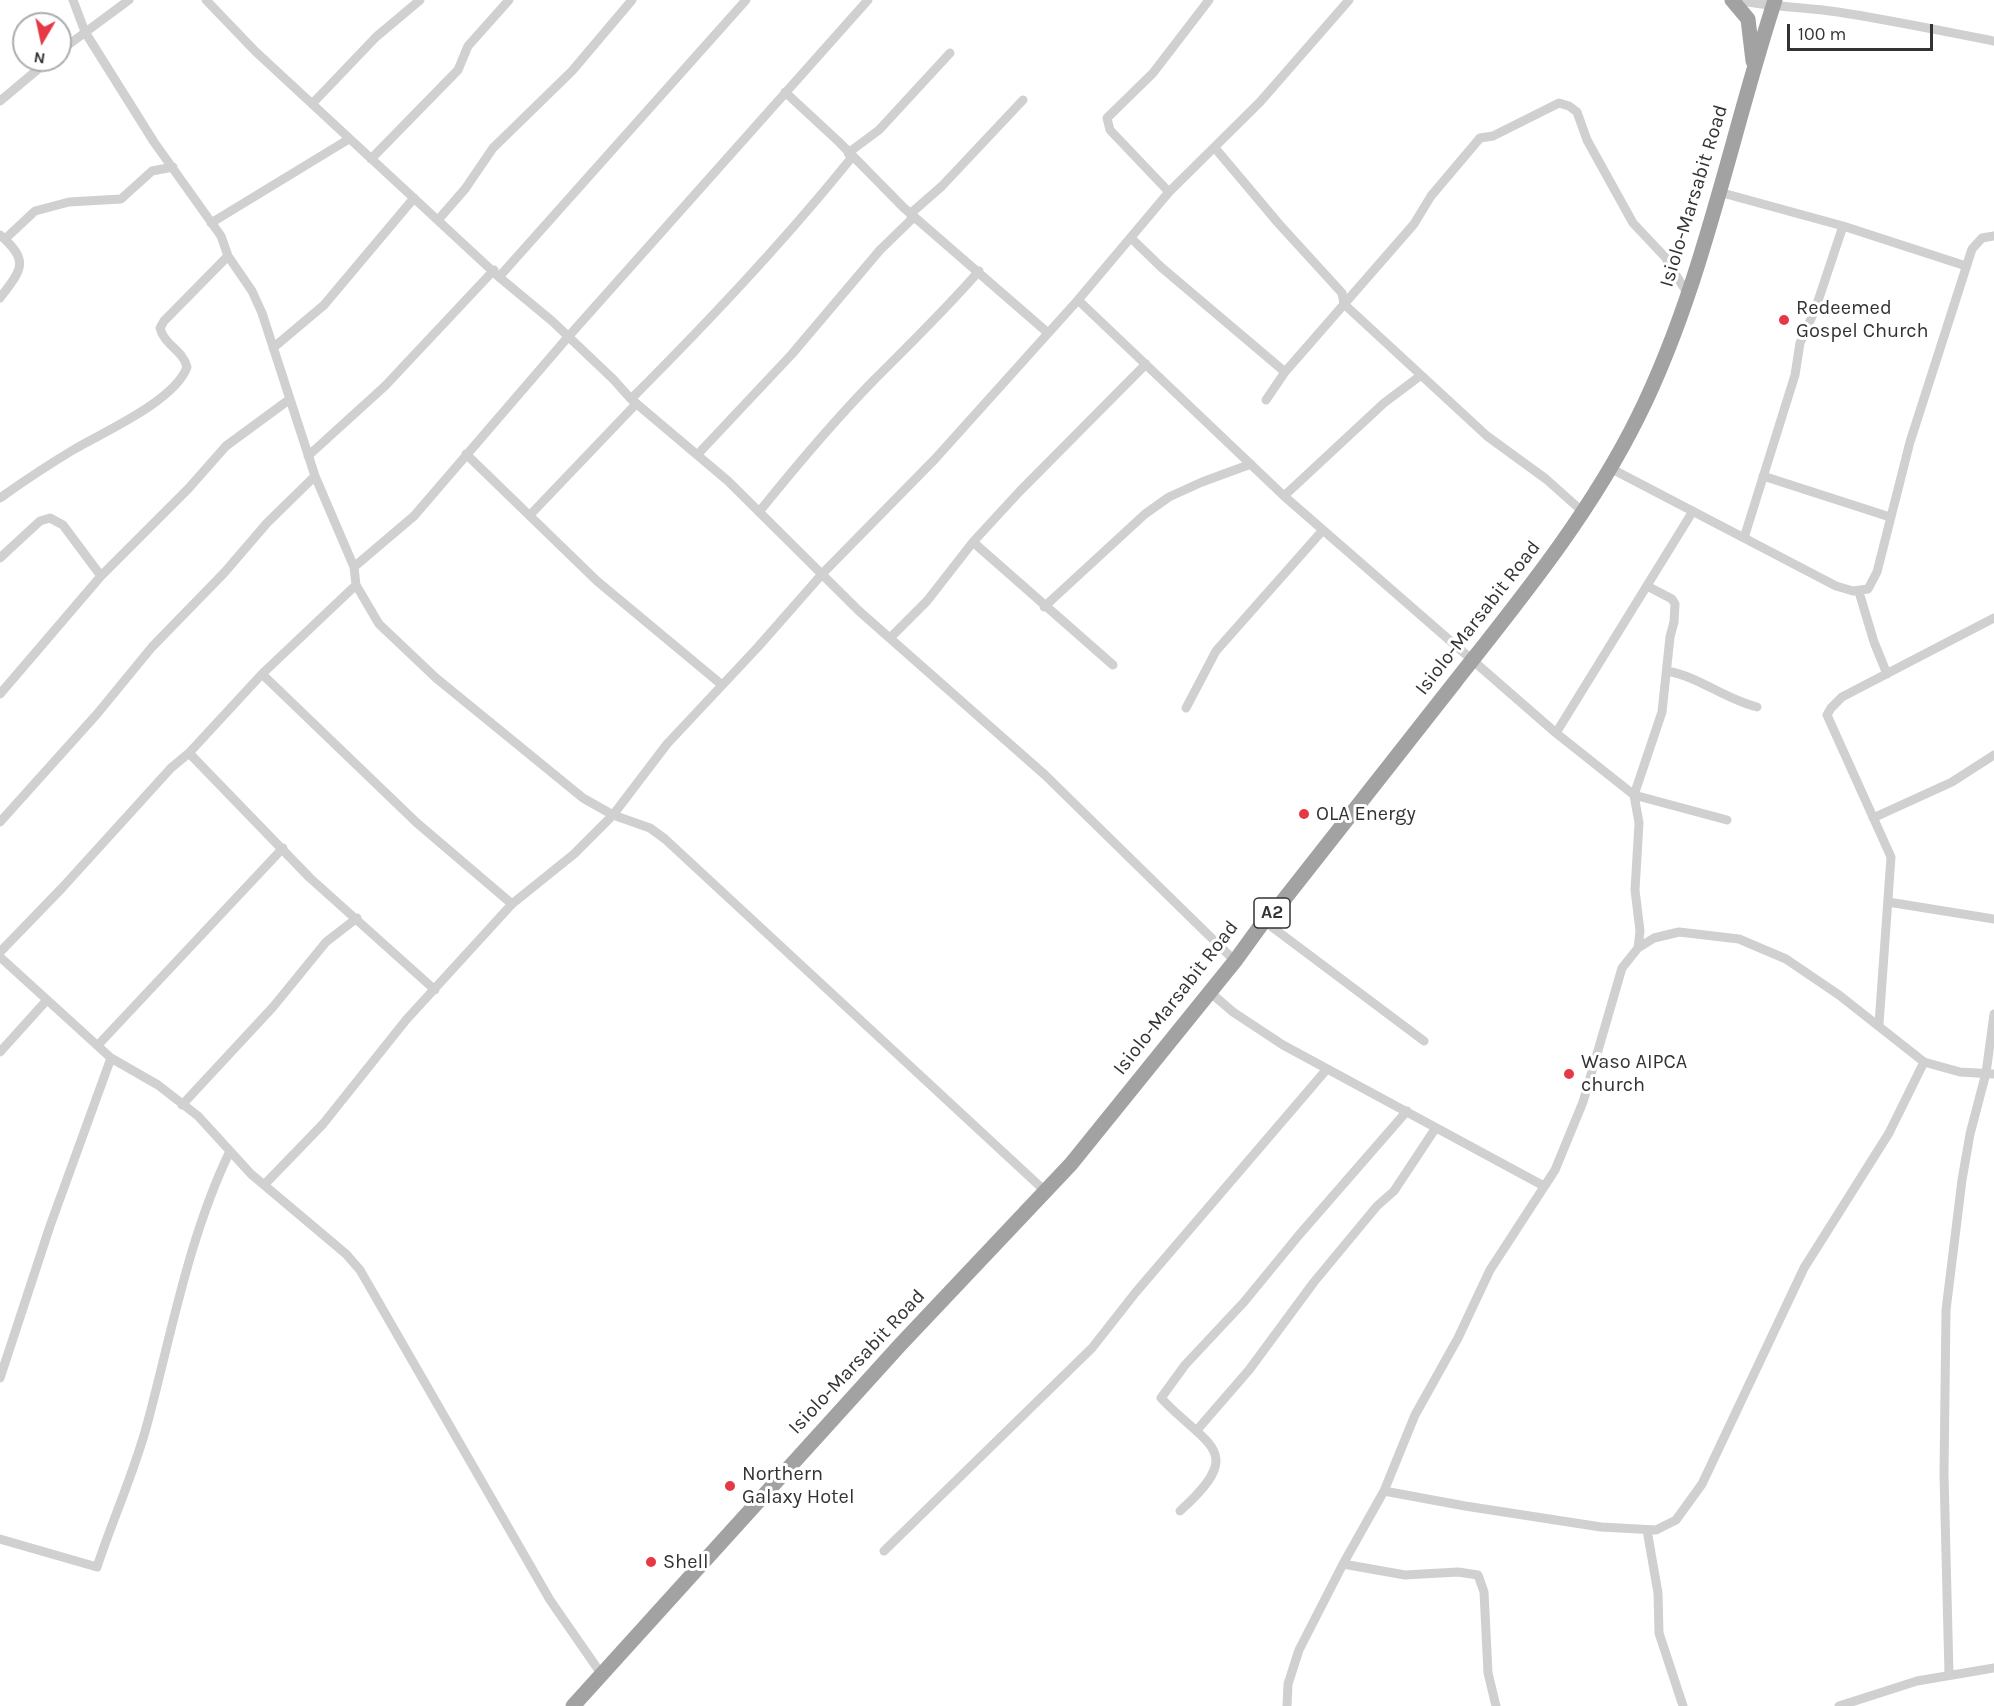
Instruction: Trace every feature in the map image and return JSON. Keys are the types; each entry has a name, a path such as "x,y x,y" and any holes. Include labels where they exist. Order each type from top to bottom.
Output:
{"highway":[{"path":"1732,0 1742,9 1750,25 1754,70"},
{"name":"Isiolo-Marsabit Road","path":"573,1706 900,1345 1077,1157 1210,993 1264,921 1471,662 1583,512 1610,468 1643,405 1687,293 1754,70 1778,3"}],"street":[{"path":"73,0 85,32 221,236 228,256 252,291 315,477 354,567 356,585 379,624 422,665 568,787 613,815 650,828 665,839 1045,1191"},
{"path":"72,42 129,0"},
{"path":"206,0 349,139 568,336 633,401 698,454 890,638 1045,775 1235,961"},
{"path":"312,104 376,37 420,0"},
{"path":"371,159 458,70 468,46 508,0"},
{"path":"438,220 465,189 493,148 572,71 632,0"},
{"path":"308,456 385,386 497,273 746,0"},
{"path":"354,567 414,516 568,336 868,0"},
{"path":"1169,192 1110,130 1107,118 1153,73 1209,0"},
{"path":"264,1185 323,1124 406,1020 512,904 574,854 613,815 667,744 823,573 935,459 1078,300 1169,192 1215,148 1349,0"},
{"path":"1737,0 1841,12 1994,41"},
{"path":"530,515 633,401 794,230 850,155 879,130 950,53"},
{"path":"0,101 35,72"},
{"path":"785,92 912,215 1048,333"},
{"path":"698,454 792,354 912,215 1023,100"},
{"path":"1266,400 1285,372 1414,224 1431,195 1480,138 1493,136 1559,103 1577,112 1587,140 1629,217 1641,234 1665,257 1687,293"},
{"path":"211,223 349,139"},
{"path":"1215,148 1279,224 1342,292 1344,304 1487,436 1546,479 1583,512"},
{"path":"0,298 21,266 17,252 2,237 35,211 69,202 121,199 152,171 173,167"},
{"path":"1719,192 1843,226 1966,266"},
{"path":"273,348 324,305 414,198"},
{"path":"1744,538 1795,375 1800,343 1815,310 1843,226"},
{"path":"1610,468 1836,585 1859,592 1868,589 1877,572 1910,442 1966,266 1976,243 1988,236 1994,236"},
{"path":"1131,238 1161,267 1285,372"},
{"path":"0,498 75,448 144,410 180,377 187,367 185,358 168,343 160,328 164,321 228,256"},
{"path":"759,512 793,470 873,382 940,315 979,271"},
{"path":"1078,300 1284,496 1471,662 1556,733 1634,795 1726,820"},
{"path":"890,638 927,601 973,542 1146,364"},
{"path":"1284,496 1389,399 1420,376"},
{"path":"0,694 101,576 188,489 226,446 290,399"},
{"path":"466,454 597,581 722,685"},
{"path":"1044,607 1144,514 1169,497 1251,464"},
{"path":"1763,476 1890,517"},
{"path":"0,822 97,714 152,647 224,573 267,522 315,477"},
{"path":"1556,733 1649,586 1693,511"},
{"path":"0,558 40,521 50,518 63,525 101,576"},
{"path":"1186,708 1216,651 1323,530"},
{"path":"973,542 1044,607 1113,665"},
{"path":"0,952 262,674 356,585"},
{"path":"1638,948 1640,931 1635,890 1639,823 1634,795 1662,712 1675,603 1649,586"},
{"path":"1859,592 1874,642 1887,674"},
{"path":"1879,1024 1880,978 1891,857 1827,715 1842,698 1994,618"},
{"path":"1667,671 1689,676 1732,700 1757,706"},
{"path":"262,674 417,823 512,904"},
{"path":"189,753 310,878 435,990"},
{"path":"1873,819 1952,782 1994,755"},
{"path":"98,1045 283,848"},
{"path":"1888,902 1994,919"},
{"path":"182,1105 266,1015 326,942 357,918"},
{"path":"1264,921 1424,1041"},
{"path":"1287,1706 1288,1684 1299,1650 1384,1491 1415,1415 1458,1338 1490,1270 1542,1185 1555,1170 1576,1122 1620,974 1626,960 1638,948 1662,935 1679,932 1739,939 1786,959 1879,1024 1924,1062 1943,1069 1990,1073"},
{"path":"0,957 111,1058 158,1084 198,1116 264,1185 360,1270 550,1600 602,1675"},
{"path":"1210,993 1233,1012 1283,1045 1542,1185"},
{"path":"0,1052 46,1001"},
{"path":"1949,1674 1944,1474 1947,1310 1962,1179 1970,1134 1990,1073 1994,1014"},
{"path":"0,1378 50,1226 111,1058"},
{"path":"1384,1491 1528,1516 1647,1530 1656,1530 1676,1520 1695,1496 1804,1268 1889,1132 1924,1062"},
{"path":"884,1551 1092,1348 1136,1292 1327,1069"},
{"path":"1180,1511 1198,1495 1217,1467 1214,1452 1197,1430 1161,1398 1168,1386 1244,1302 1407,1111"},
{"path":"1197,1430 1249,1371 1321,1273 1377,1206 1394,1191 1435,1129"},
{"path":"0,1539 97,1567 140,1447 190,1262 213,1189 230,1151"},
{"path":"1647,1530 1658,1593 1659,1633 1683,1706"},
{"path":"1343,1564 1406,1575 1458,1572 1478,1575 1484,1592 1488,1673 1495,1705 1484,1706"},
{"path":"1839,1706 1886,1689 1949,1674 1994,1668"}],"place":[{"name":"Redeemed Gospel Church","path":"1784,320"},
{"name":"OLA Energy","path":"1304,814"},
{"name":"Waso AIPCA church","path":"1569,1074"},
{"name":"Northern Galaxy Hotel","path":"730,1486"},
{"name":"Shell","path":"651,1562"}]}
